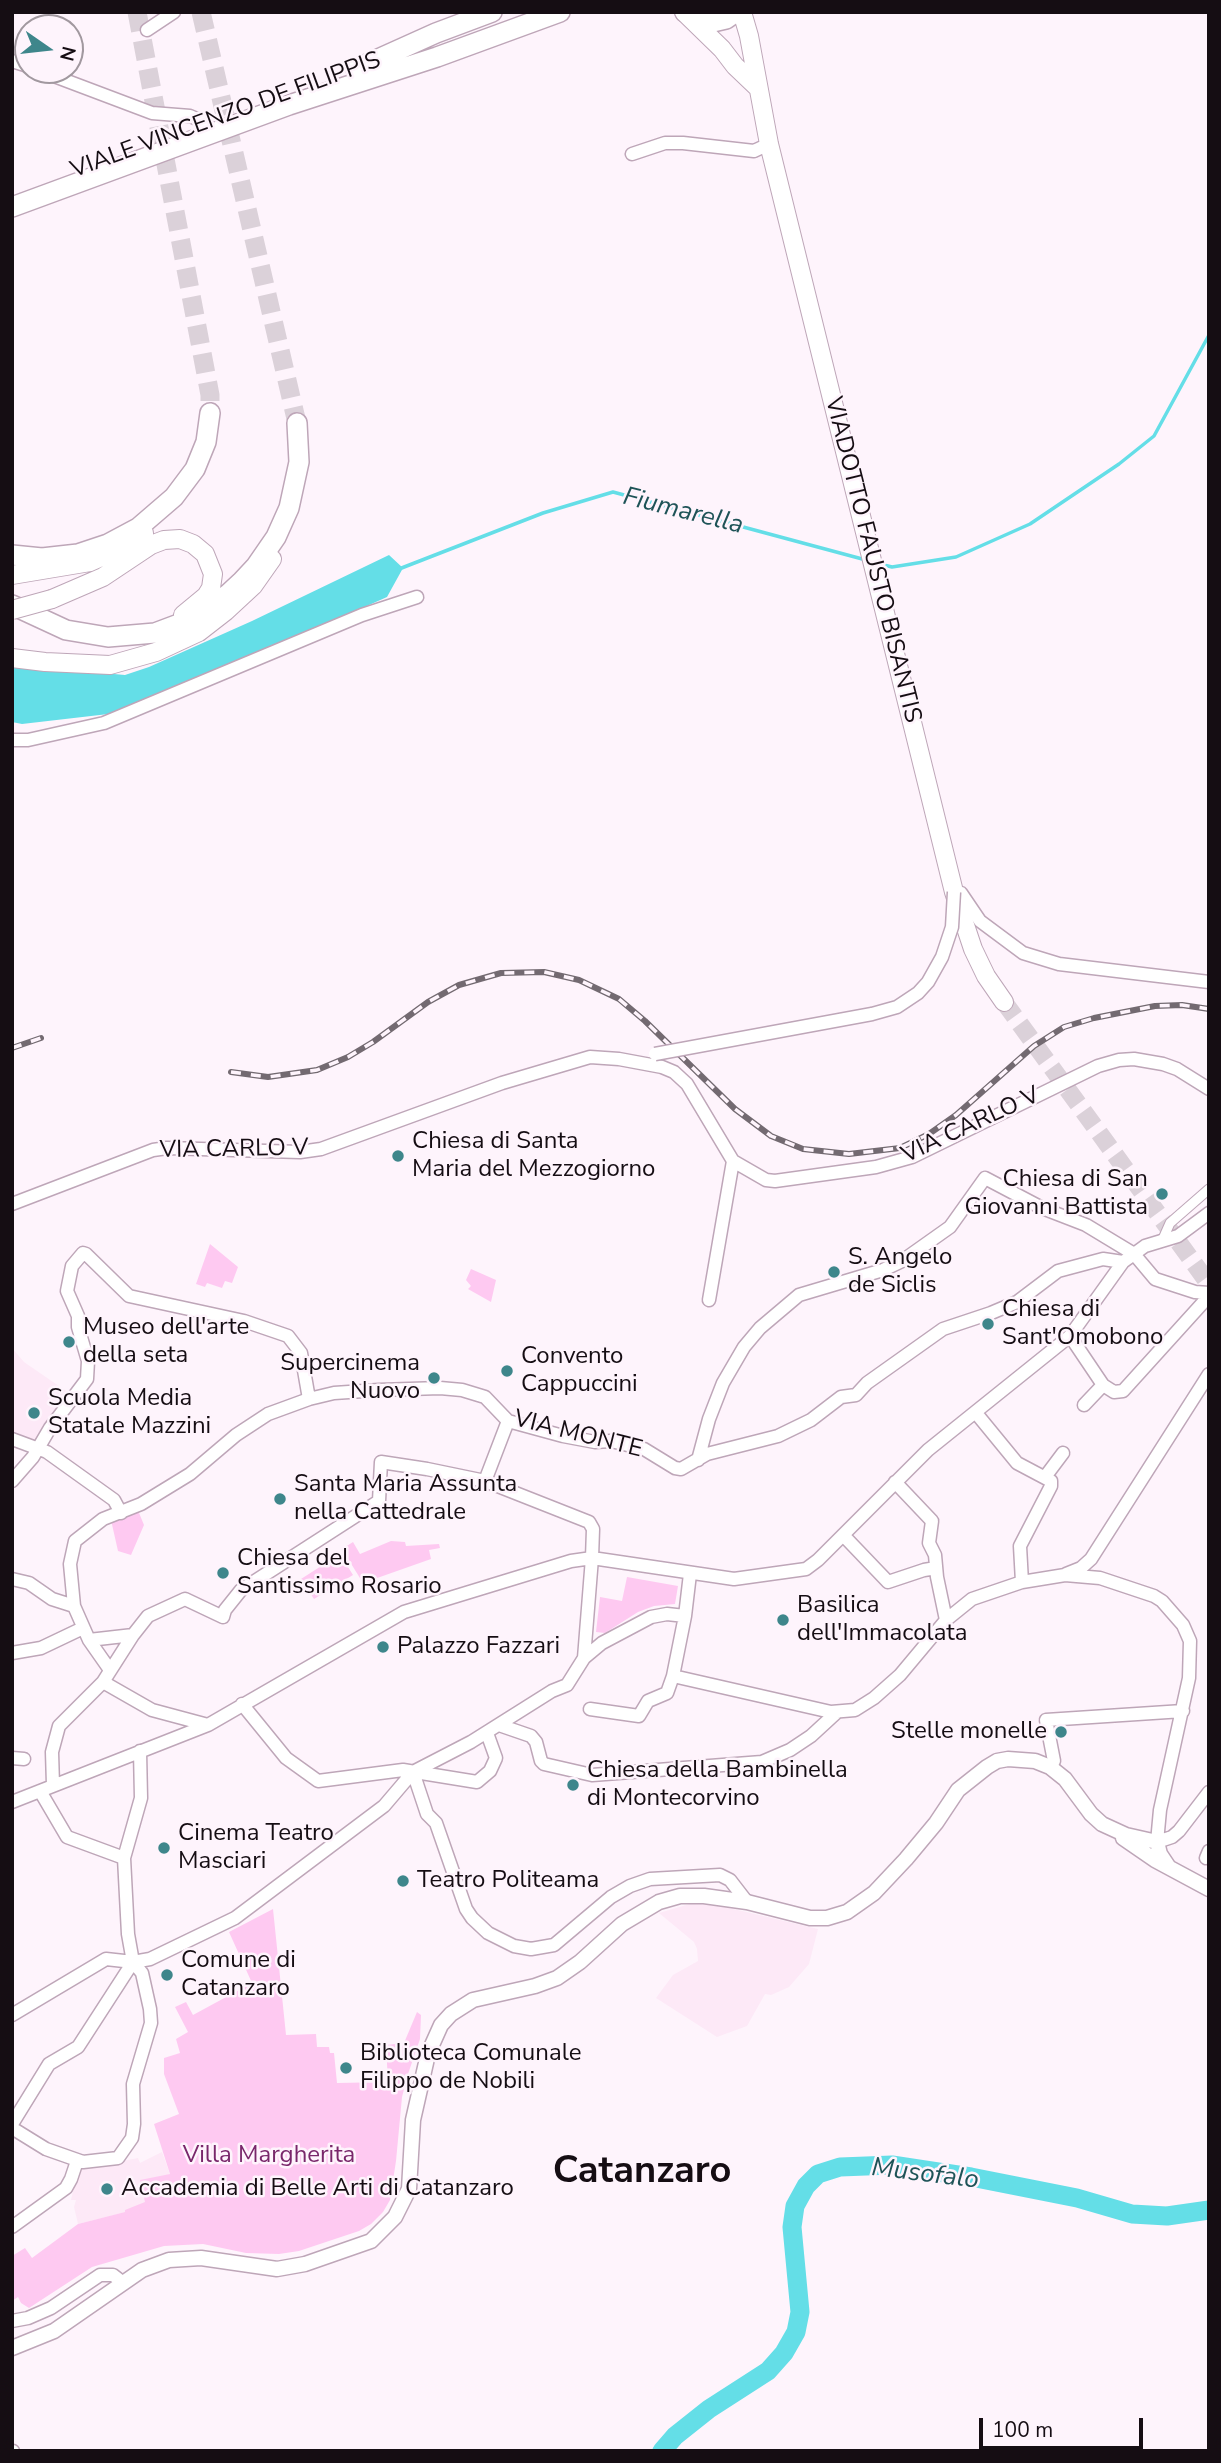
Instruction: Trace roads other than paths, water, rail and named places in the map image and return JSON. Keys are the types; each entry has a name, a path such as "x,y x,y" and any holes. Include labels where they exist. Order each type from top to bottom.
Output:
{"main road":[{"path":"356,75 436,33 492,12"},
{"name":"VIALE VINCENZO DE FILIPPIS","path":"12,207 521,12"},
{"name":"VIALE VINCENZO DE FILIPPIS","path":"12,193 206,123 356,75 437,57 560,12"},
{"path":"685,12 713,22 726,19 736,12"},
{"path":"685,12 757,87"},
{"name":"VIADOTTO FAUSTO BISANTIS","path":"742,12 769,144 954,892 973,949 986,976 1004,1002"},
{"path":"12,555 42,558 78,554 108,544 153,518 187,481 201,456 210,419"},
{"path":"12,575 90,562 138,537 169,512 190,486 204,456 210,419"},
{"path":"12,658 110,665 156,652 199,632 226,611 253,586 283,540 298,499 297,423"},
{"path":"12,608 65,630 94,635 141,636 183,624 228,594 266,552 284,522 299,462"},
{"path":"12,596 54,618 80,625 124,629 151,626 174,620 200,604 211,588 212,567 205,554 192,544 180,539 163,540 103,577 52,599 12,608"}],"street":[{"path":"147,30 174,12"},
{"path":"75,84 152,113 190,116 206,123"},
{"path":"632,154 665,143 754,150 769,144"},
{"path":"12,740 28,740 104,723 362,615 417,597"},
{"path":"946,858 969,907 980,921 1023,953 1059,964 1209,982"},
{"path":"619,1059 872,1014 897,1007 923,988 943,957 951,927 954,892"},
{"name":"VIA CARLO V","path":"12,1204 153,1150 167,1148 310,1152 502,1083 579,1059 598,1057 662,1067 681,1077 733,1161 766,1180 783,1181 893,1163 930,1150 1098,1066 1119,1060 1134,1059 1163,1064 1177,1069 1209,1089"},
{"path":"709,1300 733,1161"},
{"path":"698,1460 709,1419 723,1383 744,1347 760,1328 799,1296 892,1267 950,1227 985,1178 1042,1208 1084,1224 1154,1279 1209,1295 1125,1389 1114,1392 1103,1385 1070,1336"},
{"path":"1162,1241 1170,1223 1209,1189"},
{"path":"12,1802 208,1725 404,1612 571,1561 592,1558 734,1579 800,1571 813,1565 928,1450 1070,1336 1128,1258 1145,1246 1178,1236 1209,1213"},
{"path":"12,1481 86,1382 88,1361 78,1327 78,1316 67,1291 72,1266 84,1253 129,1296 244,1321 282,1334 292,1340 302,1353 309,1399 268,1414 236,1435 190,1474 141,1504 103,1519 75,1541 69,1564 74,1606 86,1634 110,1670"},
{"path":"698,1460 716,1452 778,1436 811,1420 841,1397 856,1395 867,1383 943,1329 1017,1302 1058,1271 1103,1259 1128,1258"},
{"path":"673,1676 836,1713 855,1710 874,1698 900,1675 946,1619 972,1599 1022,1582 1065,1575 1081,1567 1095,1553 1209,1374"},
{"path":"1083,1405 1103,1385"},
{"name":"VIA MONTE","path":"309,1399 379,1390 462,1390 485,1398 508,1421 563,1436 595,1442 611,1441 644,1449 675,1468 684,1468 698,1460"},
{"path":"976,1413 1017,1463 1051,1481 1051,1486 1020,1546 1022,1582"},
{"path":"485,1481 508,1421"},
{"path":"12,1439 47,1452 114,1500 121,1513"},
{"path":"1045,1477 1063,1453"},
{"path":"54,1785 52,1752 56,1733 65,1720 103,1682 143,1621 154,1612 185,1599 223,1617 225,1610 241,1590 379,1501 381,1462 485,1481 586,1520 593,1529 584,1658"},
{"path":"895,1482 932,1521 929,1543 935,1555 946,1619"},
{"path":"842,1535 888,1582 936,1568"},
{"path":"590,1709 638,1716 648,1700 667,1693 685,1616 690,1574"},
{"path":"1065,1575 1112,1582 1154,1596 1168,1606 1188,1634 1192,1650 1182,1711 1160,1810 1157,1842 1160,1854 1168,1866"},
{"path":"12,1579 29,1583 57,1601 74,1606"},
{"path":"242,1704 286,1758 318,1781 434,1768 552,1690 567,1685 584,1658 602,1643 643,1620 659,1615 685,1616"},
{"path":"12,1653 41,1648 86,1634 133,1635"},
{"path":"103,1682 152,1710 208,1725"},
{"path":"1050,1767 1054,1760 1046,1720 1182,1711"},
{"path":"499,1726 524,1733 534,1739 544,1764 592,1775 762,1762 790,1750 811,1736 836,1713"},
{"path":"434,1768 466,1782 483,1779 490,1772 496,1758 487,1733"},
{"path":"133,1962 78,2047 52,2061 12,2126 46,2149 77,2161 117,2158 130,2143 134,2131 133,2084 150,2023 150,2010 142,1973 133,1962 128,1934 124,1858 141,1798 140,1751"},
{"path":"12,2348 54,2331 122,2282 142,2270 169,2260 201,2258 263,2269 291,2268 371,2241 396,2217 409,2189 412,2128 428,2054 434,2038 451,2014 473,2000 558,1978 622,1924 659,1902 680,1896 747,1902 810,1917 827,1918 847,1912 880,1886 921,1842 958,1790 997,1761 1035,1761 1050,1767 1065,1779 1091,1814 1110,1829 1154,1860 1209,1889"},
{"path":"413,1772 427,1814 436,1823 466,1909 488,1933 514,1946 531,1949 554,1945 611,1897 630,1886 650,1880 720,1875 730,1881 747,1902"},
{"path":"12,2015 106,1959 133,1962 150,1959 250,1909 384,1806 413,1772"},
{"path":"40,1791 68,1837 124,1858"},
{"path":"1110,1829 1157,1842 1180,1831 1209,1792"},
{"path":"12,2227 66,2188 77,2161"},
{"path":"12,2321 38,2315 100,2274 113,2275 122,2282"}],"water":[{"path":"389,555 403,568 387,597 194,683 117,713 22,724 12,722 12,665 125,675 252,621"}],"waterway":[{"name":"Fiumarella","path":"880,564 892,567 956,557 1030,524 1119,464 1154,436 1209,335"},
{"name":"Fiumarella","path":"399,569 543,513 613,492 866,560"},
{"name":"Musofalo","path":"662,2451 675,2436 709,2409 768,2371 784,2353 796,2332 800,2312 792,2227 795,2206 806,2186 818,2174 840,2167 892,2165 1077,2198 1132,2214 1167,2216 1209,2210"}],"tunnel":[{"path":"137,12 210,395 210,413"},
{"path":"201,12 297,423"},
{"path":"1004,1002 1209,1284"}],"railway":[{"path":"231,1072 268,1077 317,1070 348,1057 428,1002 459,985 501,973 544,972 579,980 619,999 735,1109 771,1136 803,1149 849,1154 900,1148 929,1134 956,1115 1034,1046 1064,1027 1155,1006 1182,1005 1209,1009"},
{"path":"12,1048 41,1038"}],"place":[{"name":"Chiesa di Santa Maria del Mezzogiorno","path":"398,1156"},
{"name":"Chiesa di San Giovanni Battista","path":"1162,1194"},
{"name":"S. Angelo de Siclis","path":"834,1272"},
{"name":"Chiesa di Sant'Omobono","path":"988,1324"},
{"name":"Museo dell'arte della seta","path":"69,1342"},
{"name":"Convento Cappuccini","path":"507,1371"},
{"name":"Supercinema Nuovo","path":"434,1378"},
{"name":"Scuola Media Statale Mazzini","path":"34,1413"},
{"name":"Santa Maria Assunta nella Cattedrale","path":"280,1499"},
{"name":"Chiesa del Santissimo Rosario","path":"223,1573"},
{"name":"Basilica dell'Immacolata","path":"783,1620"},
{"name":"Palazzo Fazzari","path":"383,1647"},
{"name":"Stelle monelle","path":"1061,1732"},
{"name":"Chiesa della Bambinella di Montecorvino","path":"573,1785"},
{"name":"Cinema Teatro Masciari","path":"164,1848"},
{"name":"Teatro Politeama","path":"403,1881"},
{"name":"Comune di Catanzaro","path":"167,1975"},
{"name":"Biblioteca Comunale Filippo de Nobili","path":"346,2068"},
{"name":"Accademia di Belle Arti di Catanzaro","path":"107,2189"}],"district":[{"name":"Catanzaro","path":"642,2173"}],"park label":[{"name":"Villa Margherita","path":"269,2156"}]}
